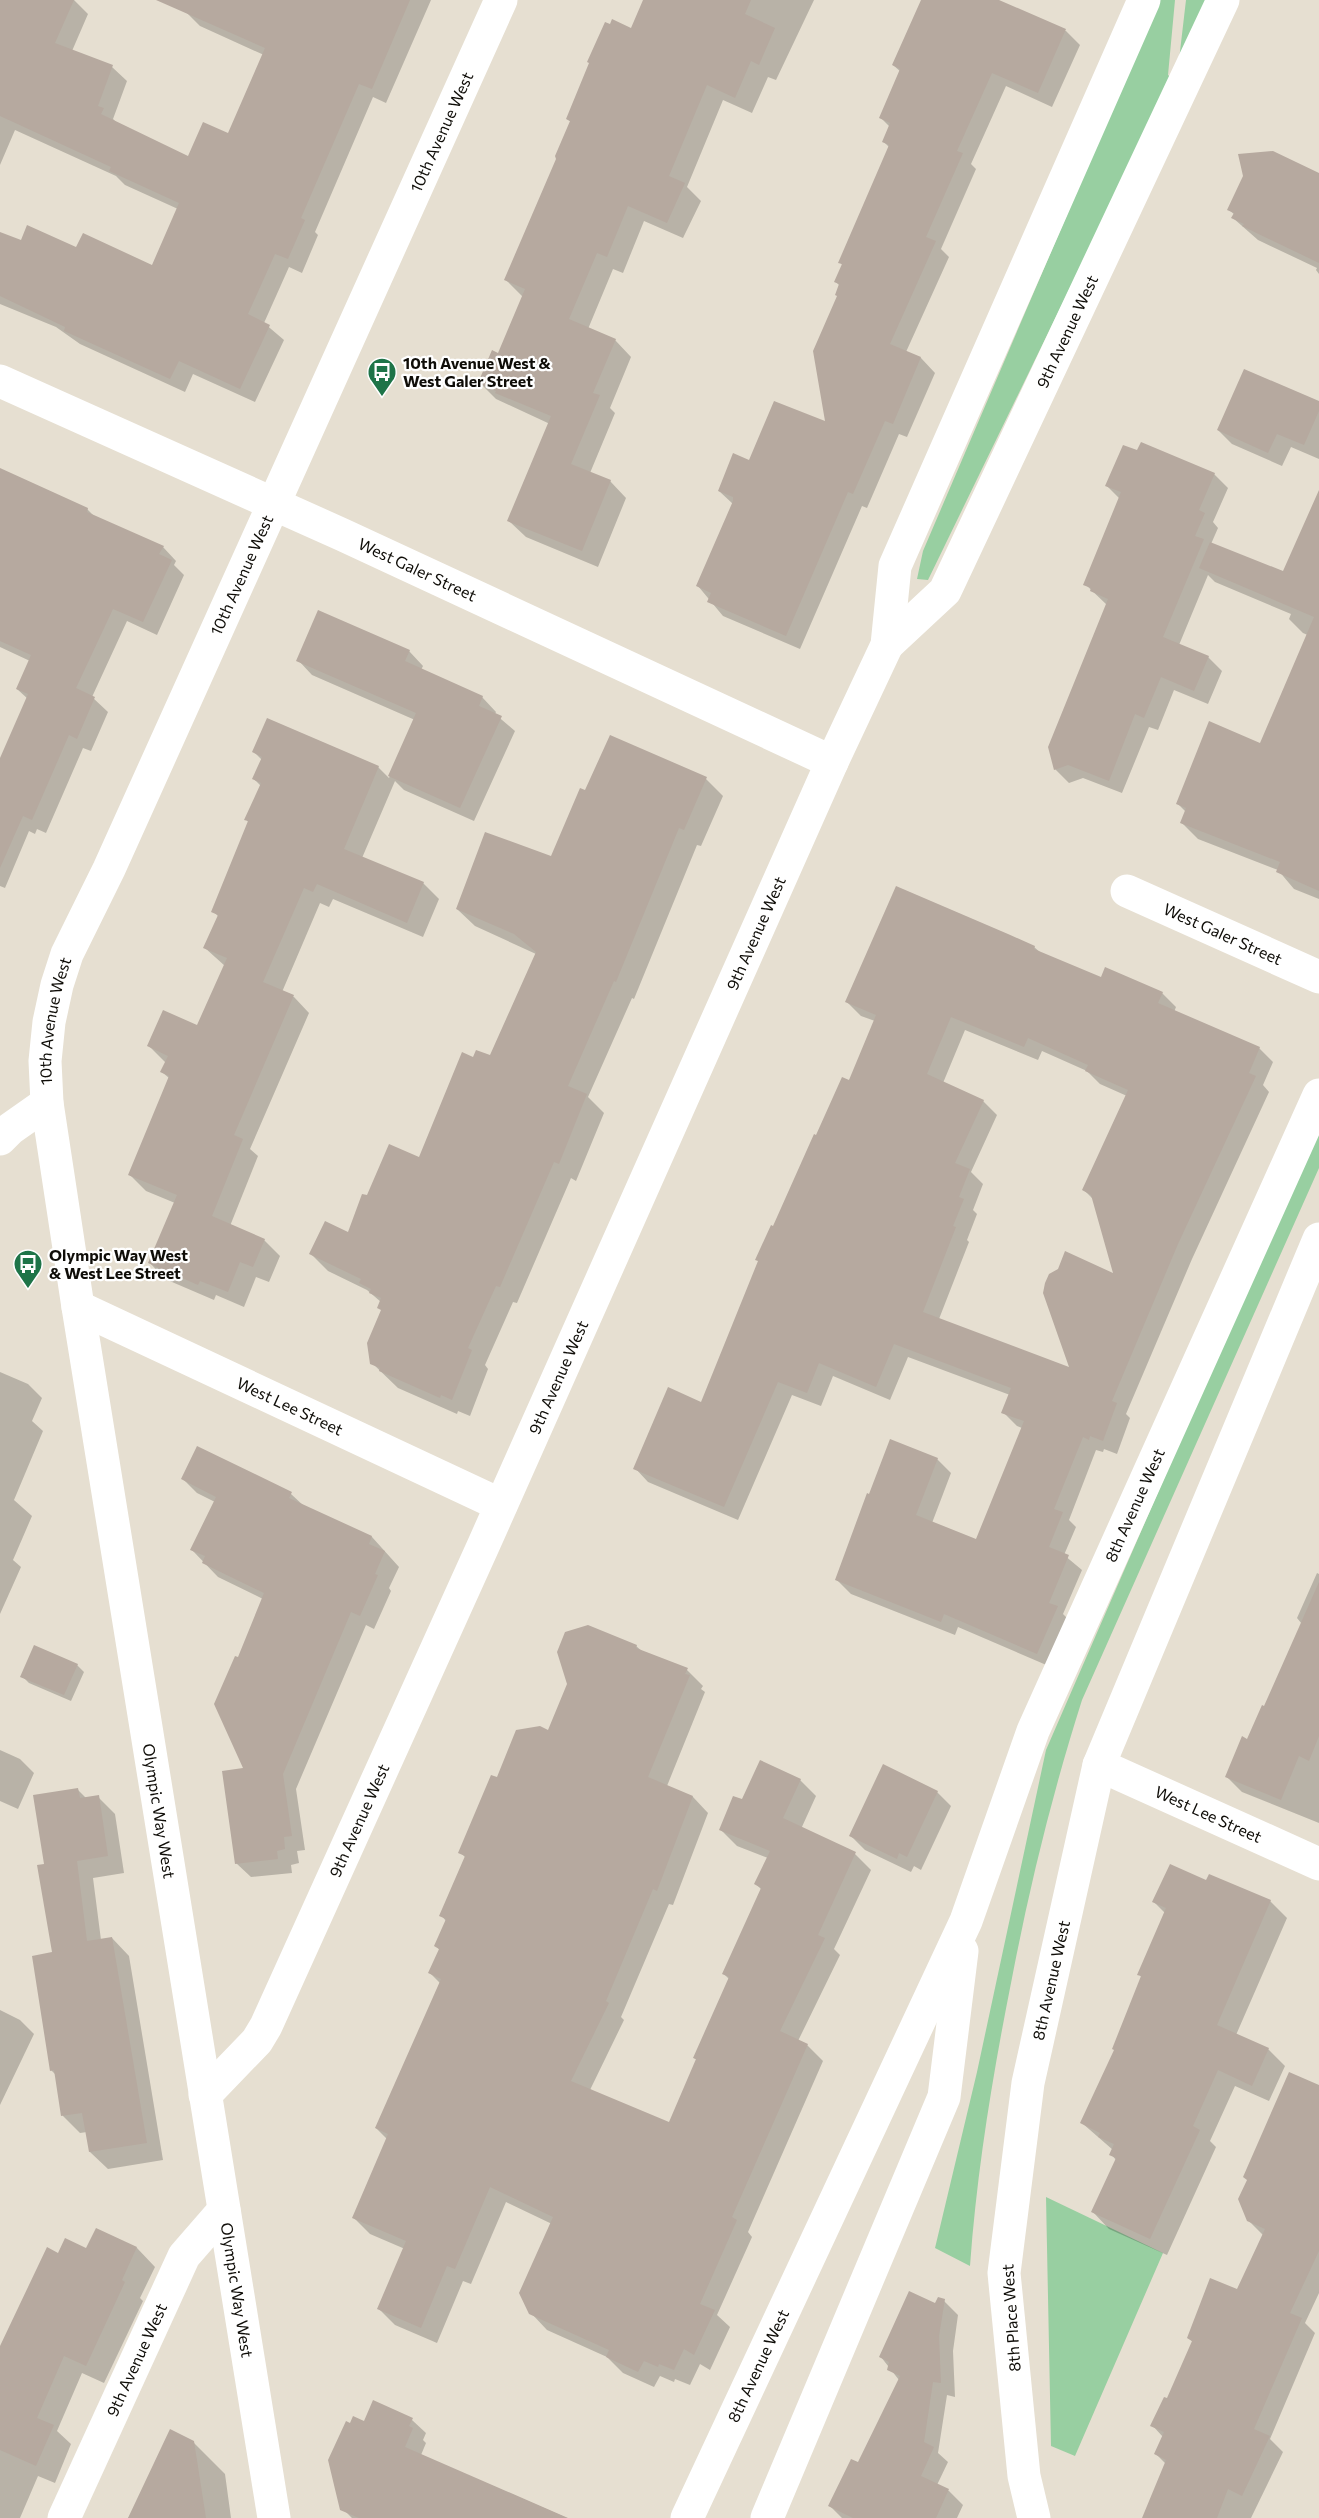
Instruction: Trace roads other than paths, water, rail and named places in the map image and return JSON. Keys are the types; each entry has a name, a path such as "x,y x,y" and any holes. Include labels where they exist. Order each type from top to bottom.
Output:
{"street":[{"name":"10th Avenue West","path":"0,1139 10,1129 47,1103 45,1061 49,1022 57,985 68,954 501,0"},
{"name":"9th Avenue West","path":"205,2095 257,2041 266,2026 832,762 887,645 895,566 1144,0"},
{"name":"9th Avenue West","path":"887,645 945,591 1223,0"},
{"name":"West Galer Street","path":"0,381 832,762"},
{"name":"West Galer Street","path":"1126,891 1319,977"},
{"name":"8th Avenue West","path":"687,2518 966,1921 1033,1731 1319,1095"},
{"name":"Olympic Way West","path":"47,1103 274,2518"},
{"name":"8th Avenue West","path":"1028,2082 1099,1765 1319,1239"},
{"name":"West Lee Street","path":"78,1307 501,1505"},
{"name":"West Lee Street","path":"1099,1765 1319,1864"},
{"name":"8th Avenue West","path":"767,2518 944,2097 966,1921"},
{"name":"8th Place West","path":"1028,2082 1004,2274 1024,2476 1034,2518"},
{"name":"9th Avenue West","path":"64,2518 184,2256 224,2210"}],"place":[{"name":"10th Avenue West & West Galer Street","path":"382,398"},
{"name":"Olympic Way West & West Lee Street","path":"28,1290"}]}
